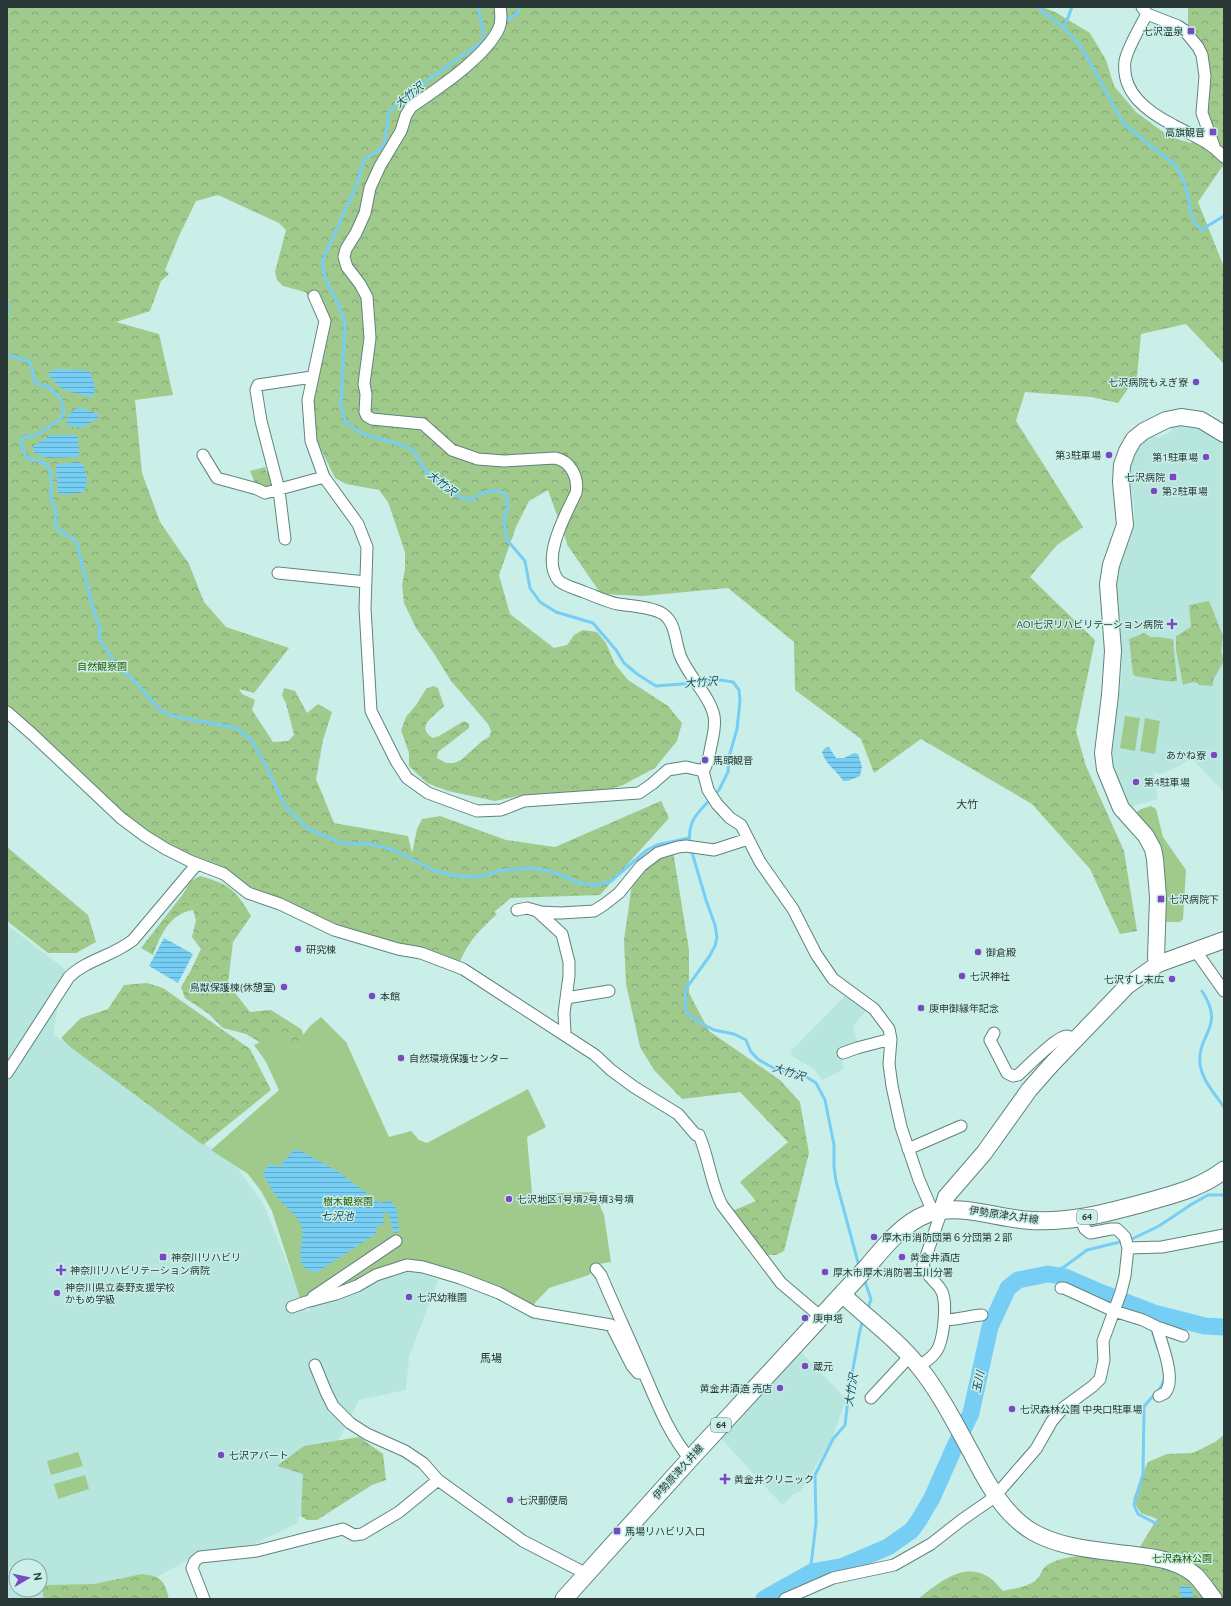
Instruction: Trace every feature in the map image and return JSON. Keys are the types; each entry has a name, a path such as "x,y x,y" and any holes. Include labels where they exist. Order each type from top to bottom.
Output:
{"main road":[{"name":"伊勢原津久井線","path":"564,1599 690,1459 864,1271 884,1247 898,1233 916,1220 938,1211 965,1210 1041,1221 1080,1218 1185,1191 1203,1183 1224,1170"}],"street":[{"path":"500,7 501,19 499,28 491,41 472,62 411,107 406,115 401,130 380,166 370,188 364,213 356,233 346,248 344,257 347,267 360,284 367,297 370,324 370,338 364,384 366,394 364,412 372,419 423,424 452,450 472,457 504,461 549,458 563,460 570,466 575,474 577,488 555,538 553,558 554,574 560,582 612,603 657,610 670,622 675,634 680,655 691,677 710,706 714,723 708,765 703,771"},
{"path":"1214,146 1202,113 1205,76 1202,55 1198,47 1189,34 1178,26 1144,11 1139,28 1125,60 1126,76 1129,88 1137,100 1150,111 1172,125 1214,146 1224,157"},
{"path":"314,296 325,321 308,400 311,441 324,477 358,524 367,547 365,608 371,711 396,761 407,778 428,793 477,811 501,810 524,801 639,793 668,770 686,767 703,771"},
{"path":"285,538 279,490 261,421 256,390 258,385 312,377"},
{"path":"1158,964 1156,958 1158,897 1153,849 1146,836 1121,808 1105,769 1103,752 1110,695 1113,651 1108,584 1110,565 1125,525 1121,482 1122,465 1127,451 1134,439 1144,431 1166,420 1181,417 1201,420 1224,434"},
{"path":"203,455 217,478 257,489 265,493 324,477"},
{"path":"278,573 366,582"},
{"path":"7,712 121,818 145,836 197,864 207,866 224,874 248,893 280,904 334,930 421,953 463,968 595,1055 611,1070 634,1087 678,1114 696,1135 700,1135 711,1170 717,1197 722,1205 781,1283 821,1317"},
{"path":"703,771 708,790 717,804 730,818 741,825 760,862 793,909 816,954 833,979 874,1009 889,1029 891,1039 888,1064 901,1127 919,1180 938,1211"},
{"path":"517,910 527,908 561,913 594,911 619,893 641,866 658,853 686,846 714,850 748,839"},
{"path":"7,1073 69,977 76,970 122,948 133,940 197,864"},
{"path":"537,910 562,934 569,962 569,976 564,1013 564,1034"},
{"path":"871,1398 914,1362 936,1352 944,1328 945,1303 942,1291 924,1270 923,1265 938,1211 946,1197 984,1153 1029,1090 1127,986 1158,964 1224,940"},
{"path":"1195,950 1224,992"},
{"path":"566,998 609,991"},
{"path":"994,1033 990,1040 1007,1073 1012,1075 1018,1075 1046,1048 1061,1037 1066,1036 1076,1039"},
{"path":"843,1053 891,1039"},
{"path":"1012,1075 1040,1047"},
{"path":"908,1149 961,1126"},
{"path":"785,1599 833,1578 894,1565 940,1538 963,1519 989,1501 1036,1449 1052,1421 1063,1408 1094,1386 1100,1379 1104,1360 1103,1341 1121,1292 1125,1276 1127,1243 1117,1230 1110,1229 1090,1233 1085,1229 1080,1218"},
{"path":"1127,1243 1162,1247 1224,1235"},
{"path":"306,1302 396,1242"},
{"path":"292,1307 336,1294 394,1268 408,1265 423,1266 499,1293 534,1312 612,1325 632,1366 638,1373 644,1373"},
{"path":"596,1269 670,1430 682,1450 690,1459"},
{"path":"1061,1288 1077,1293 1157,1327 1183,1336"},
{"path":"842,1294 914,1362 935,1390 995,1493 1010,1513 1022,1525 1047,1538 1074,1546 1165,1560 1182,1567 1195,1576 1214,1599"},
{"path":"944,1320 982,1315"},
{"path":"1157,1327 1170,1375 1165,1393 1159,1396"},
{"path":"315,1365 329,1399 339,1413 350,1423 367,1434 405,1451 423,1463 438,1480 523,1541 579,1570 585,1576"},
{"path":"204,1599 192,1568 195,1561 200,1557 257,1551 342,1529 354,1535 362,1534 399,1512 438,1480"}],"shaded area":[{"name":"AOI七沢リハビリテーション病院","path":"1188,424 1197,426 1210,434 1224,446 1224,792 1191,758 1181,765 1161,774 1153,773 1158,799 1136,805 1130,809 1110,767 1109,757 1122,673 1121,636 1115,591 1117,570 1134,521 1134,508 1129,478 1130,466 1135,453 1143,442 1152,435 1158,438 1171,432 1174,425"},
{"path":"7,925 65,969 53,1034 236,1166 264,1205 307,1313 316,1301 391,1274 411,1270 438,1280 409,1357 406,1390 359,1400 296,1524 254,1544 199,1554 117,1599 7,1599"},
{"path":"848,993 869,1007 853,1026 858,1044 842,1058 844,1069 822,1080 814,1069 792,1056 791,1051"},
{"path":"799,1350 846,1399 832,1439 801,1491 794,1494 782,1505 719,1436"}],"green space":[{"name":"自然観察園","path":"7,7 1042,7 1055,12 1090,33 1106,60 1114,86 1136,112 1170,137 1191,143 1207,122 1205,77 1188,24 1188,7 1224,7 1224,164 1198,202 1224,267 1224,364 1186,324 1141,334 1137,376 1118,403 1091,397 1025,392 1016,421 1083,527 1057,545 1030,577 1095,640 1076,731 1086,766 1124,851 1137,931 1120,934 1090,869 1032,804 921,739 874,773 861,739 795,690 794,642 728,588 643,596 601,594 568,546 548,490 529,501 516,527 499,575 510,614 554,648 567,645 574,635 583,630 597,632 606,643 615,664 628,680 668,706 682,723 677,741 655,768 623,785 607,790 523,795 495,801 448,791 427,783 409,766 409,753 401,730 406,717 426,689 433,686 438,688 444,706 428,721 425,729 428,734 433,738 464,721 469,724 469,728 438,752 437,758 446,763 454,763 461,760 481,742 489,737 491,731 488,724 451,681 416,628 404,603 402,586 405,569 405,552 388,502 379,490 346,484 335,478 316,439 313,414 321,312 305,292 283,286 277,280 275,272 286,230 279,223 218,195 196,201 165,270 169,274 161,281 150,311 116,322 159,334 173,395 135,400 142,473 160,522 189,564 204,602 226,627 289,648 254,693 239,689 242,694 255,700 252,710 273,742 288,741 294,735 286,703 282,696 284,688 295,691 307,713 318,704 332,712 323,740 316,779 334,823 408,836 412,853 417,829 422,819 440,816 506,840 555,847 661,801 669,818 600,895 511,898 494,912 497,914 475,937 466,949 459,964 333,928 188,859 144,833 7,709"},
{"path":"265,467 267,473 270,472 274,486 272,489 256,485 250,471"},
{"path":"1209,601 1223,636 1221,652 1224,661 1213,680 1213,686 1199,685 1193,682 1183,685 1176,651 1176,636 1191,627 1189,605"},
{"path":"1144,633 1150,637 1173,639 1177,681 1157,680 1135,676 1133,674 1129,639"},
{"path":"1125,716 1140,718 1135,751 1120,748"},
{"path":"1145,718 1160,721 1155,754 1140,751"},
{"path":"1151,806 1156,809 1163,837 1186,870 1183,919 1180,922 1164,922 1165,895 1133,815 1141,809"},
{"path":"662,842 673,851 689,950 689,993 709,1031 780,1080 800,1102 809,1153 784,1251 776,1255 765,1255 732,1211 756,1201 740,1182 788,1142 740,1092 682,1099 654,1070 640,1047 626,984 624,940 632,884"},
{"path":"7,847 88,915 96,942 76,953 48,953 7,921"},
{"path":"200,876 218,882 231,889 241,900 251,916 233,942 228,984 250,1012 271,1010 301,1029 305,1039 290,1097 276,1052 246,1034 223,1028 209,1014 185,998 181,987 201,949 192,937 196,920 193,910 178,916 167,926 153,955 141,948 183,894 191,881"},
{"path":"147,983 163,988 250,1049 271,1090 203,1145 69,1046 61,1038 81,1018 108,1009 124,985"},
{"name":"樹木観察園","path":"321,1017 346,1042 389,1137 411,1131 419,1140 427,1143 528,1089 546,1127 527,1137 532,1194 594,1192 604,1215 611,1262 599,1264 589,1275 549,1288 533,1305 459,1274 417,1260 391,1265 338,1290 300,1298 272,1211 261,1191 248,1174 211,1150 279,1090 266,1062 254,1045 280,1032 294,1047 310,1026"},
{"name":"七沢森林公園","path":"1224,1435 1224,1599 918,1599 942,1581 959,1573 977,1572 987,1576 1003,1591 1031,1584 1046,1566 1065,1558 1087,1556 1130,1563 1157,1519 1141,1513 1133,1500 1148,1462 1167,1454 1193,1453 1215,1442"},
{"path":"359,1437 383,1454 386,1480 372,1485 317,1520 307,1520 301,1516 303,1474 277,1466 304,1446"},
{"path":"78,1452 83,1466 51,1475 47,1461"},
{"path":"85,1475 89,1489 58,1499 54,1484"},
{"path":"142,1574 154,1576 161,1580 164,1584 169,1599 44,1598 48,1598 48,1585 94,1584"}],"water":[{"path":"56,369 84,370 90,372 95,385 95,391 91,397 71,392 60,387 49,376 49,372"},
{"path":"77,408 82,408 98,414 99,417 91,423 81,427 67,425 68,417"},
{"path":"51,435 75,435 78,437 79,457 47,458 34,453 33,446"},
{"path":"79,462 84,465 87,481 84,492 64,495 58,493 57,464"},
{"path":"829,747 836,758 844,758 854,753 858,754 862,767 860,776 848,781 843,781 824,757 822,752 825,748"},
{"path":"164,938 193,954 178,983 149,966"},
{"name":"七沢池","path":"294,1150 299,1150 337,1171 380,1203 387,1201 392,1202 397,1210 399,1232 394,1233 388,1212 383,1213 384,1223 376,1228 376,1234 317,1272 309,1270 301,1261 300,1254 302,1228 300,1223 295,1215 280,1201 263,1173 270,1164 274,1164 278,1168"},
{"path":"1183,1585 1191,1587 1194,1599 1182,1599 1179,1590"}],"waterway":[{"path":"478,7 485,40"},
{"name":"大竹沢","path":"503,22 518,13 519,7"},
{"path":"1037,7 1064,28 1080,45 1124,124 1176,166 1185,184 1193,220 1201,230 1224,216"},
{"path":"1064,28 1072,7"},
{"name":"大竹沢","path":"486,39 405,96 389,112 384,146 364,160 357,184 322,262 325,278 345,322 341,404 345,422 363,434 402,445 413,450 425,470 455,495 470,500 487,491 496,491 506,494 508,507 504,521 507,540 525,561 530,588 540,602 556,612 593,623 616,650 624,663 637,674 656,686 694,683"},
{"path":"7,298 7,315"},
{"path":"7,355 29,361 36,383 50,388 60,398 63,406 64,412 60,420 37,435 24,437 21,440 26,456 29,459 44,463 50,470 51,498 56,512 56,525 61,532 76,541 95,615 101,632 99,636 100,640 119,669 132,678 159,709 169,715 237,728 252,741 285,806 308,829 341,843 370,844 394,850 433,870 455,876 477,877 504,870 532,868 549,871 583,884 598,885 611,881 647,850 657,845 689,838"},
{"name":"大竹沢","path":"699,682 720,680 733,682 739,690 740,701 737,729 729,757 728,772 719,790 714,795"},
{"name":"大竹沢","path":"690,844 689,836 694,818 711,799"},
{"name":"大竹沢","path":"691,849 715,925 717,937 715,946 709,957 685,990 686,1012 697,1021 714,1030 734,1034 746,1040 751,1052 759,1060 779,1071 789,1071 805,1076 816,1083 825,1100 834,1145 834,1167 836,1181 859,1266"},
{"path":"1202,991 1209,1003 1211,1022 1200,1053 1201,1070 1206,1081 1224,1107"},
{"path":"1048,1274 1064,1267 1087,1250 1132,1239 1159,1226 1208,1195 1224,1195"},
{"name":"玉川","path":"764,1599 812,1572 841,1567 888,1547 912,1530 932,1498 971,1413 990,1327 1008,1288 1018,1280 1048,1274 1065,1277 1154,1313 1205,1326 1224,1327"},
{"name":"大竹沢","path":"864,1279 871,1299 868,1309"},
{"name":"玉川","path":"1151,1318 1152,1312"},
{"name":"大竹沢","path":"812,1572 811,1565 816,1523 815,1475 833,1439 845,1425 849,1391 863,1320"},
{"path":"1152,1330 1158,1349"},
{"path":"1157,1524 1138,1514 1134,1505 1143,1474 1144,1407 1161,1387 1164,1379"}],"place":[{"name":"七沢温泉","path":"1191,31"},
{"name":"高旗観音","path":"1213,132"},
{"name":"七沢病院もえぎ寮","path":"1196,382"},
{"name":"第3駐車場","path":"1109,455"},
{"name":"第1駐車場","path":"1206,457"},
{"name":"七沢病院","path":"1173,477"},
{"name":"第2駐車場","path":"1154,491"},
{"name":"AOI七沢リハビリテーション病院","path":"1172,624"},
{"name":"あかね寮","path":"1214,755"},
{"name":"馬頭観音","path":"705,760"},
{"name":"第4駐車場","path":"1136,782"},
{"name":"七沢病院下","path":"1161,899"},
{"name":"研究棟","path":"298,949"},
{"name":"御倉殿","path":"978,952"},
{"name":"七沢神社","path":"962,976"},
{"name":"七沢すし末広","path":"1172,979"},
{"name":"鳥獣保護棟(休憩室)","path":"284,987"},
{"name":"本館","path":"372,996"},
{"name":"庚申御縁年記念","path":"921,1008"},
{"name":"自然環境保護センター","path":"401,1058"},
{"name":"七沢地区1号墳2号墳3号墳","path":"509,1199"},
{"name":"厚木市消防団第６分団第２部","path":"874,1237"},
{"name":"神奈川リハビリ","path":"163,1257"},
{"name":"黄金井酒店","path":"902,1257"},
{"name":"神奈川リハビリテーション病院","path":"61,1270"},
{"name":"厚木市厚木消防署玉川分署","path":"825,1272"},
{"name":"神奈川県立秦野支援学校 かもめ学級","path":"57,1293"},
{"name":"七沢幼稚園","path":"409,1297"},
{"name":"庚申塔","path":"805,1318"},
{"name":"蔵元","path":"805,1366"},
{"name":"黄金井酒造 売店","path":"780,1388"},
{"name":"七沢森林公園 中央口駐車場","path":"1012,1409"},
{"name":"七沢アパート","path":"221,1455"},
{"name":"黄金井クリニック","path":"725,1479"},
{"name":"七沢郵便局","path":"510,1500"},
{"name":"馬場リハビリ入口","path":"617,1531"}],"district":[{"name":"大竹","path":"967,804"},
{"name":"馬場","path":"491,1358"}]}
